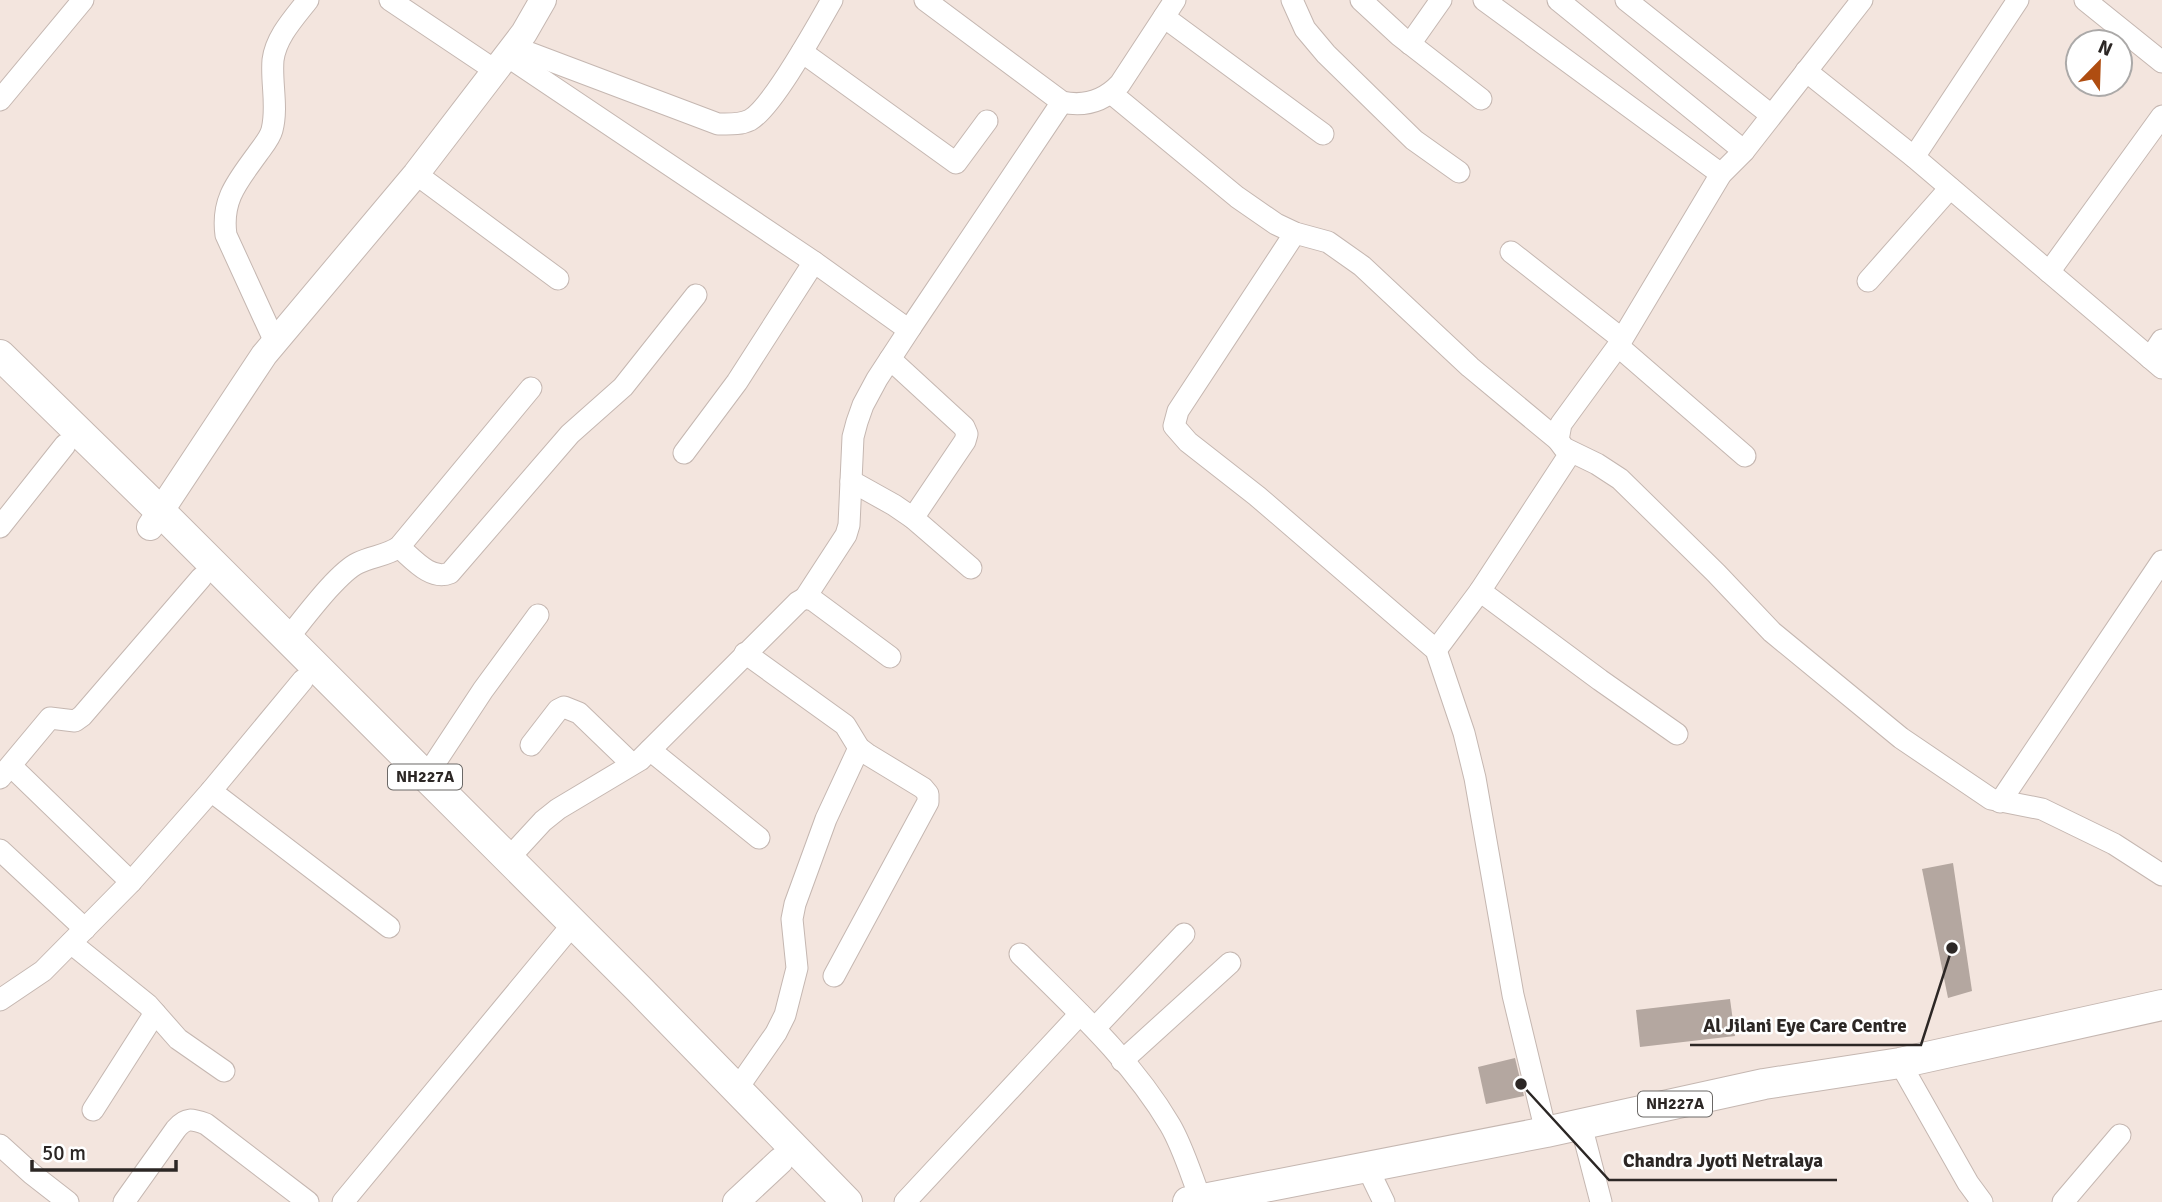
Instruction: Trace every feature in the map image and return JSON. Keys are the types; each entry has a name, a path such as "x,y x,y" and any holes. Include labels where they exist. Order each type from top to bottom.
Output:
{"highway":[{"name":"NH227A","path":"0,355 155,520 201,578 303,680 737,1089 847,1202"},
{"name":"NH227A","path":"0,380 65,445 155,520 287,639 508,859 567,931 821,1202"},
{"name":"NH227A","path":"1195,1201 1581,1125 1764,1084 1900,1063 2162,1005"}],"main road":[{"path":"155,520 264,355 416,174 506,58 542,0"},
{"path":"736,1202 780,1161"}],"street":[{"path":"0,100 83,0"},
{"path":"275,342 226,235 224,218 226,204 235,187 272,132 273,60 276,47 308,0"},
{"path":"390,0 506,58 814,262 902,325 911,327"},
{"path":"506,58 718,124 737,124 752,119 766,105 832,0"},
{"path":"925,0 1062,102 1075,104 1089,103 1111,93 1169,8 1323,134"},
{"path":"1292,0 1305,29 1326,54 1415,140 1460,172"},
{"path":"1362,0 1410,44 1480,99"},
{"path":"1410,44 1441,0"},
{"path":"1485,0 1721,174"},
{"path":"1558,0 1744,150"},
{"path":"1626,0 1771,115"},
{"path":"1436,650 1480,592 1564,446 1561,424 1620,342 1721,174 1744,150 1862,0"},
{"path":"1914,157 2018,0"},
{"path":"2085,0 2162,62"},
{"path":"802,51 956,163 987,121"},
{"path":"1806,71 1914,157 2049,272 2158,355"},
{"path":"1111,93 1237,197 1276,224 1295,233 1328,242 1362,266 1469,367 1564,446 1620,480 1716,573 1751,612 1821,674 1901,738 1991,799 2042,809 2114,844 2162,874"},
{"path":"508,859 543,821 558,809 650,750 798,601 805,598 846,535 853,438 863,405 911,327 1062,102"},
{"path":"2049,272 2162,116"},
{"path":"416,174 558,279"},
{"path":"1868,281 1950,188"},
{"path":"1295,233 1178,411 1174,426 1188,442 1256,496 1436,650 1464,733 1475,778 1513,995 1546,1132"},
{"path":"1511,251 1620,342 1745,456"},
{"path":"684,453 737,382 814,262"},
{"path":"399,547 434,574 442,576 450,573 570,434 623,387 696,295"},
{"path":"890,359 964,427 967,434 965,441 913,518"},
{"path":"287,639 345,572 358,563 387,555 399,547 531,388"},
{"path":"0,527 65,445"},
{"path":"851,481 913,518 971,568"},
{"path":"2000,802 2162,561"},
{"path":"131,882 5,772 50,718 75,721 82,716 201,578"},
{"path":"1480,592 1677,734"},
{"path":"805,598 813,600 890,657"},
{"path":"425,778 483,690 538,615"},
{"path":"745,653 845,725 859,748 923,788 928,794 928,802 834,975"},
{"path":"0,1000 43,971 131,882 303,680"},
{"path":"531,745 558,710 564,707 579,713 632,764"},
{"path":"737,1089 776,1033 785,1015 797,968 792,919 795,904 826,819 859,748"},
{"path":"650,750 759,838"},
{"path":"211,791 389,927"},
{"path":"0,850 178,1040 224,1071"},
{"path":"343,1202 567,931"},
{"path":"905,1202 1088,1021 1184,934"},
{"path":"1020,954 1088,1021 1171,1126 1195,1201"},
{"path":"1122,1061 1230,963"},
{"path":"93,1110 155,1013"},
{"path":"1900,1063 1968,1183 1982,1202"},
{"path":"124,1202 183,1120 192,1119 206,1124 308,1202"},
{"path":"1581,1125 1601,1202"},
{"path":"2063,1202 2120,1135"},
{"path":"0,1145 55,1198"},
{"path":"1367,1167 1384,1202"}],"building":[{"path":"1953,863 1972,991 1948,998 1922,869"},
{"path":"1730,999 1735,1036 1640,1047 1636,1010"},
{"path":"1515,1058 1524,1096 1486,1104 1478,1067"}],"place":[{"name":"Al Jilani Eye Care Centre","path":"1952,948"},
{"name":"Chandra Jyoti Netralaya","path":"1521,1084"}]}
